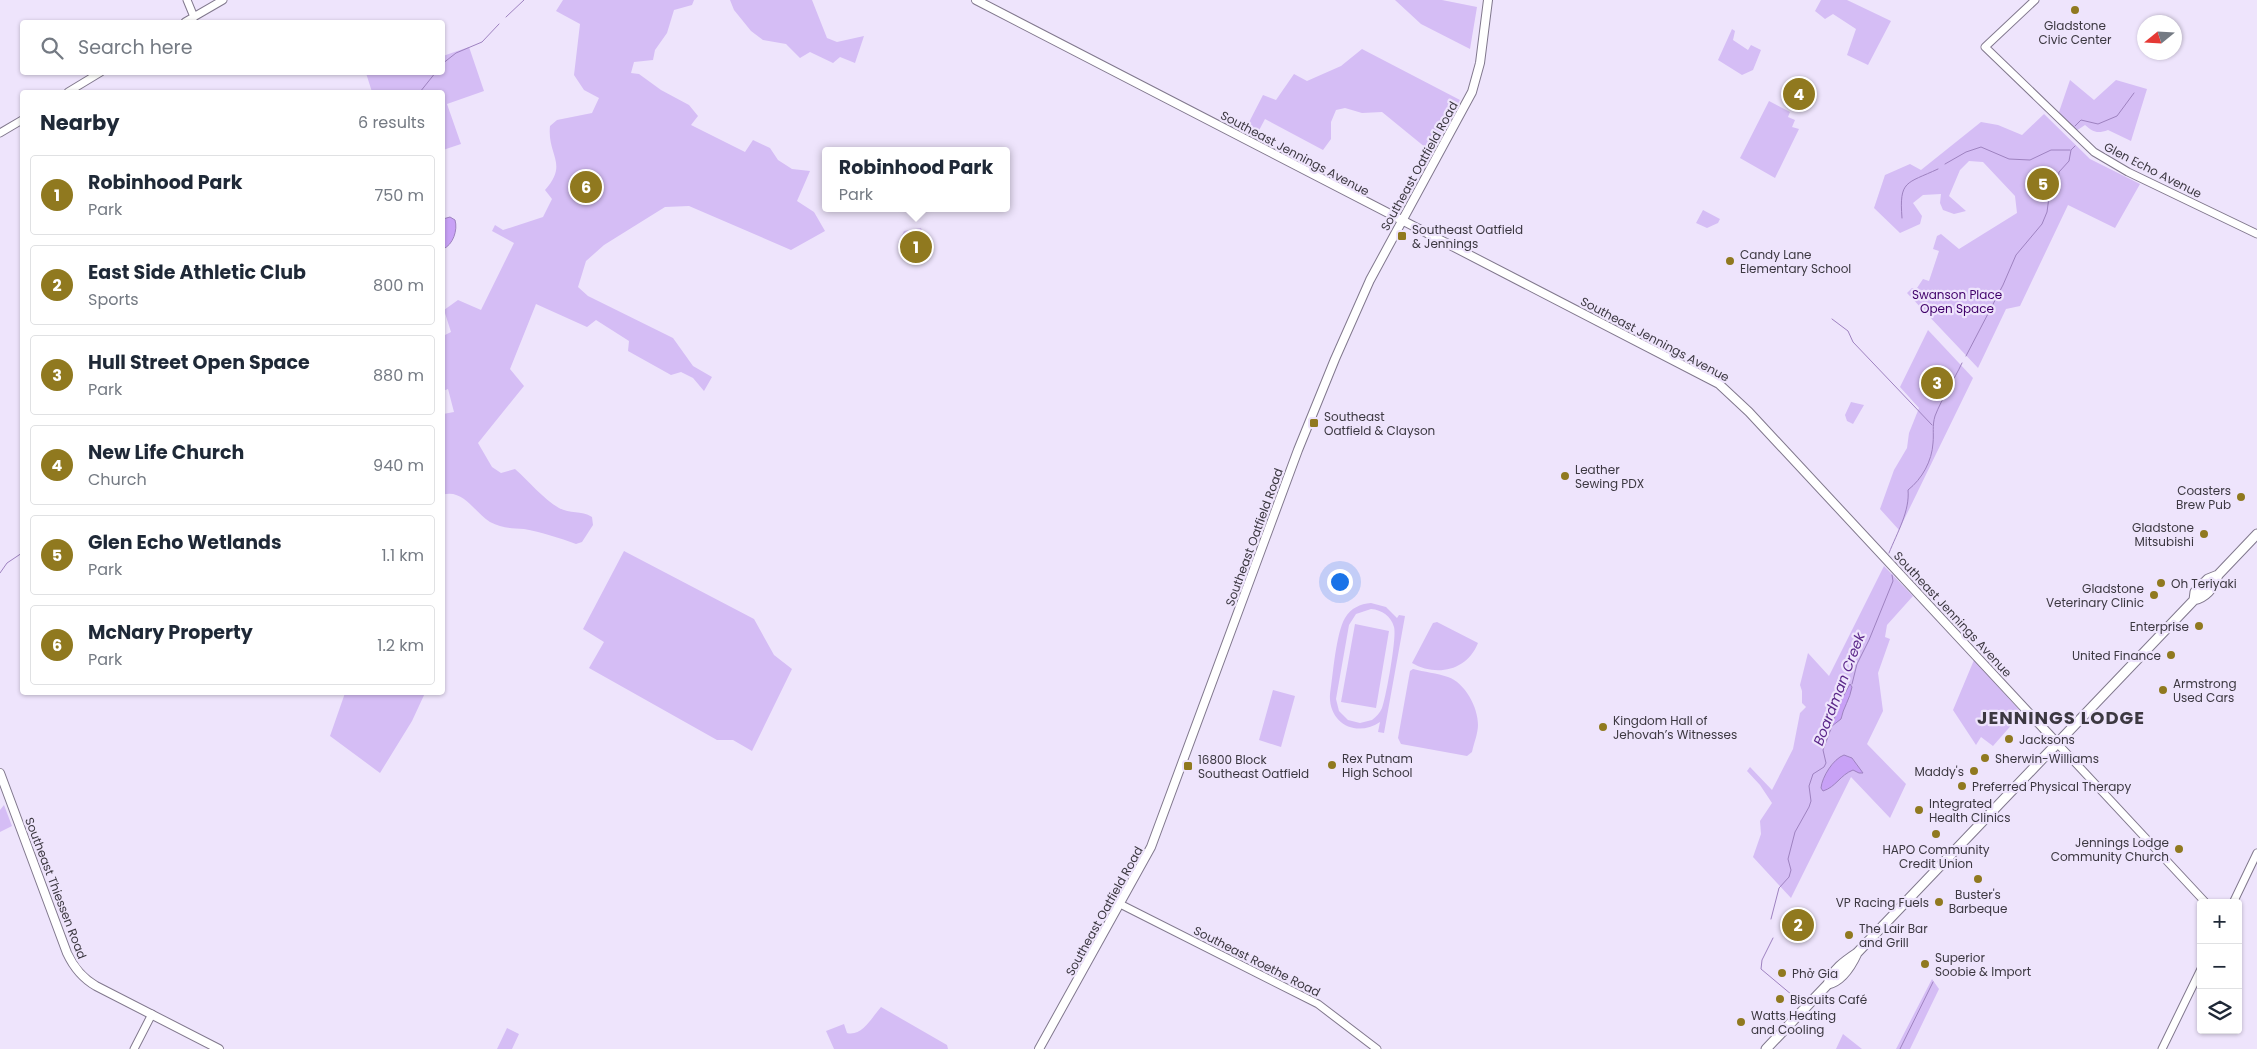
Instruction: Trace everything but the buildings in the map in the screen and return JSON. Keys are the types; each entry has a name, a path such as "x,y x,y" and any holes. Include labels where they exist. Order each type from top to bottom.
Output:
{"main road":[{"name":"Southeast Jennings Avenue","path":"976,0 1698,372 1728,391 2058,743"},
{"name":"Southeast Oatfield Road","path":"1039,1049 1146,860 1158,832 1317,400 1366,288 1472,92 1479,70 1488,0"},
{"path":"1766,1049 1828,984 1830,977 1846,960 1857,953 2194,600 2202,598 2215,584 2218,575 2257,534"},
{"name":"Southeast Thiessen Road","path":"0,773 73,964 90,982 219,1049"}],"street":[{"path":"187,0 194,17"},
{"path":"189,20 223,0"},
{"name":"Glen Echo Avenue","path":"2036,0 1985,47 2094,152 2128,172 2257,234"},
{"path":"71,90 96,75"},
{"path":"0,133 20,121"},
{"name":"Southeast Jennings Avenue","path":"2058,743 2202,899"},
{"path":"2235,899 2257,853"},
{"name":"Southeast Roethe Road","path":"1120,904 1318,1004 1377,1049"},
{"path":"2162,1049 2197,977"},
{"path":"134,1049 152,1014"}],"green space":[{"path":"563,0 694,0 692,5 674,10 667,33 655,50 653,60 634,62 631,73 639,74 661,90 689,105 698,116 691,125 745,152 753,140 770,148 778,160 792,169 810,171 797,201 814,212 825,231 791,250 689,206 665,207 604,245 586,261 578,287 588,296 673,338 693,366 712,377 704,391 693,378 681,372 671,375 628,351 629,341 596,320 587,327 536,304 510,369 524,386 478,443 492,467 501,473 515,469 542,495 559,508 584,513 592,517 593,525 582,542 576,544 557,537 490,522 462,498 456,495 445,495 445,414 454,412 448,389 445,390 445,335 451,332 445,309 458,300 481,310 514,243 492,231 495,225 503,230 543,217 552,199 545,190 552,181 556,166 551,145 550,126 557,120 592,113 599,98 584,90 574,75 580,24 556,11"},
{"path":"730,0 812,0 827,38 837,42 864,36 855,63 840,57 833,63 810,52 800,58 786,44 763,40 751,31 734,10"},
{"path":"1395,0 1442,0 1477,7 1470,49 1421,24"},
{"path":"1821,0 1847,0 1891,21 1868,65 1847,55 1856,29 1833,14 1825,19 1815,11"},
{"path":"1732,29 1735,31 1733,40 1748,50 1751,45 1761,50 1753,70 1742,75 1718,60"},
{"path":"469,47 484,91 447,104 461,144 445,149 445,90 371,90 367,75 445,75 445,55"},
{"path":"1362,49 1460,100 1431,152 1382,112 1362,113 1345,108 1336,110 1331,122 1331,139 1323,150 1265,119 1255,138 1244,132 1263,95 1276,100 1294,74 1307,81 1341,66"},
{"path":"2070,80 2094,100 2116,80 2147,89 2131,141 2108,130 2095,132 2085,125 2076,131 2063,120 2059,112"},
{"path":"1769,101 1790,112 1788,117 1795,120 1792,127 1799,129 1775,178 1740,158"},
{"name":"Swanson Place Open Space","path":"2044,114 2090,159 2140,184 2115,228 2068,205 2020,306 2006,309 1978,368 1907,293 1912,288 1917,288 1923,279 1929,281 1939,251 1933,249 1937,236 1941,234 1959,249 2017,213 2015,196 1983,162 1969,161 1960,170 1949,196 1966,211 1954,214 1943,210 1940,203 1941,194 1923,195 1913,203 1922,216 1920,224 1900,233 1874,208 1885,175 1910,164 1921,170 1981,122 1998,125 2022,135"},
{"path":"1703,210 1720,219 1718,223 1707,228 1696,223"},
{"path":"921,228 931,253 920,260 898,243 904,231"},
{"path":"1928,330 1973,378 1899,530 1880,509 1894,470 1907,448 1909,433 1919,408 1900,387"},
{"path":"1851,402 1864,405 1853,424 1847,421 1845,415"},
{"path":"624,551 754,619 774,655 792,669 752,751 733,740 717,740 589,668 604,642 583,629"},
{"path":"1884,566 1913,596 1887,625 1885,637 1890,639 1878,673 1883,711 1867,744 1906,784 1890,818 1851,777 1791,898 1753,857 1761,834 1760,821 1772,803 1760,785 1747,771 1750,767 1772,790 1793,749 1800,713 1806,707 1802,703 1800,685 1808,653 1829,676"},
{"path":"1371,603 1386,607 1397,618 1399,615 1405,616 1384,733 1378,732 1380,722 1371,727 1362,728 1353,728 1345,725 1334,713 1330,694 1335,654 1345,618 1356,607","holes":["1371,609 1385,614 1393,623 1395,633 1393,654 1381,710 1372,720 1360,723 1348,720 1339,711 1336,699 1349,625 1356,614"]},
{"path":"1437,622 1478,643 1466,660 1450,669 1431,670 1412,663 1433,623"},
{"path":"1355,624 1389,631 1376,708 1341,702"},
{"path":"1974,660 2022,713 1993,746 1981,737 1976,745 1953,710"},
{"path":"1413,669 1448,677 1460,684 1469,696 1476,711 1478,725 1472,752 1467,756 1401,744 1398,738 1410,671"},
{"path":"1273,690 1295,696 1281,747 1259,740"},
{"path":"344,695 424,695 412,721 380,773 330,736"},
{"path":"4,805 12,826 0,832 0,810"},
{"path":"1932,979 1939,989 1910,1049 1896,1049"},
{"path":"881,1007 947,1045 948,1049 834,1049 826,1031 844,1024 847,1033 857,1032 866,1025"},
{"path":"507,1028 519,1034 512,1049 497,1049"},
{"path":"1843,1034 1862,1049 1836,1049"}],"shaded area":[{"path":"450,217 455,220 456,224 452,241 445,248 445,218"},
{"path":"1850,684 1852,687 1851,691 1841,719 1832,726 1839,704"},
{"path":"1844,755 1852,758 1863,773 1853,770 1823,791 1821,788 1826,774 1832,764"}],"waterway":[{"path":"506,17 524,0"},
{"path":"445,62 456,53 482,42 499,24"},
{"path":"422,90 434,75"},
{"path":"2075,126 2081,120 2098,124 2117,116 2134,93"},
{"path":"1966,356 2003,285 2016,255 2042,224 2047,212 2049,197 2057,187 2059,172 2069,161 2071,150 2075,146"},
{"path":"1945,164 1966,152 1981,147 2009,159 2030,160 2051,150 2070,150"},
{"path":"1902,218 1902,196 1907,185 1938,169"},
{"path":"1832,319 1848,331 1853,342 1932,425"},
{"path":"1889,553 1905,514 1908,490 1922,475 1931,456 1935,416 1962,363"},
{"path":"0,573 7,563 20,554"},
{"name":"Boardman Creek","path":"1852,684 1857,664 1893,581 1892,575"},
{"name":"Boardman Creek","path":"1771,919 1779,888 1789,877 1791,870 1788,859 1795,832 1811,801 1809,786 1813,774 1824,767 1826,763 1823,750 1832,726"},
{"name":"Boardman Creek","path":"1773,938 1762,960 1761,969 1798,1000"},
{"path":"1900,1049 1933,982"}],"place":[{"name":"Gladstone Civic Center","path":"2075,10"},
{"name":"New Life Church","path":"1799,94"},
{"name":"Glen Echo Wetlands","path":"2043,184"},
{"name":"McNary Property","path":"586,187"},
{"name":"Southeast Oatfield & Jennings","path":"1402,236"},
{"name":"Robinhood Park","path":"916,247"},
{"name":"Candy Lane Elementary School","path":"1730,261"},
{"name":"Hull Street Open Space","path":"1937,383"},
{"name":"Southeast Oatfield & Clayson","path":"1314,423"},
{"name":"Leather Sewing PDX","path":"1565,476"},
{"name":"Coasters Brew Pub","path":"2241,497"},
{"name":"Gladstone Mitsubishi","path":"2204,534"},
{"name":"Oh Teriyaki","path":"2161,583"},
{"name":"Gladstone Veterinary Clinic","path":"2154,595"},
{"name":"Enterprise","path":"2199,626"},
{"name":"United Finance","path":"2171,655"},
{"name":"Armstrong Used Cars","path":"2163,690"},
{"name":"Kingdom Hall of Jehovah’s Witnesses","path":"1603,727"},
{"name":"Jacksons","path":"2009,739"},
{"name":"Sherwin-Williams","path":"1985,758"},
{"name":"Rex Putnam High School","path":"1332,765"},
{"name":"16800 Block Southeast Oatfield","path":"1188,766"},
{"name":"Maddy's","path":"1974,771"},
{"name":"Preferred Physical Therapy","path":"1962,786"},
{"name":"Integrated Health Clinics","path":"1919,810"},
{"name":"HAPO Community Credit Union","path":"1936,834"},
{"name":"Jennings Lodge Community Church","path":"2179,849"},
{"name":"Buster's Barbeque","path":"1978,879"},
{"name":"VP Racing Fuels","path":"1939,902"},
{"name":"East Side Athletic Club","path":"1798,925"},
{"name":"The Lair Bar and Grill","path":"1849,935"},
{"name":"Superior Soobie & Import","path":"1925,964"},
{"name":"Phở Gia","path":"1782,973"},
{"name":"Biscuits Café","path":"1780,999"},
{"name":"Watts Heating and Cooling","path":"1741,1022"}],"district":[{"name":"JENNINGS LODGE","path":"2061,717"}]}
